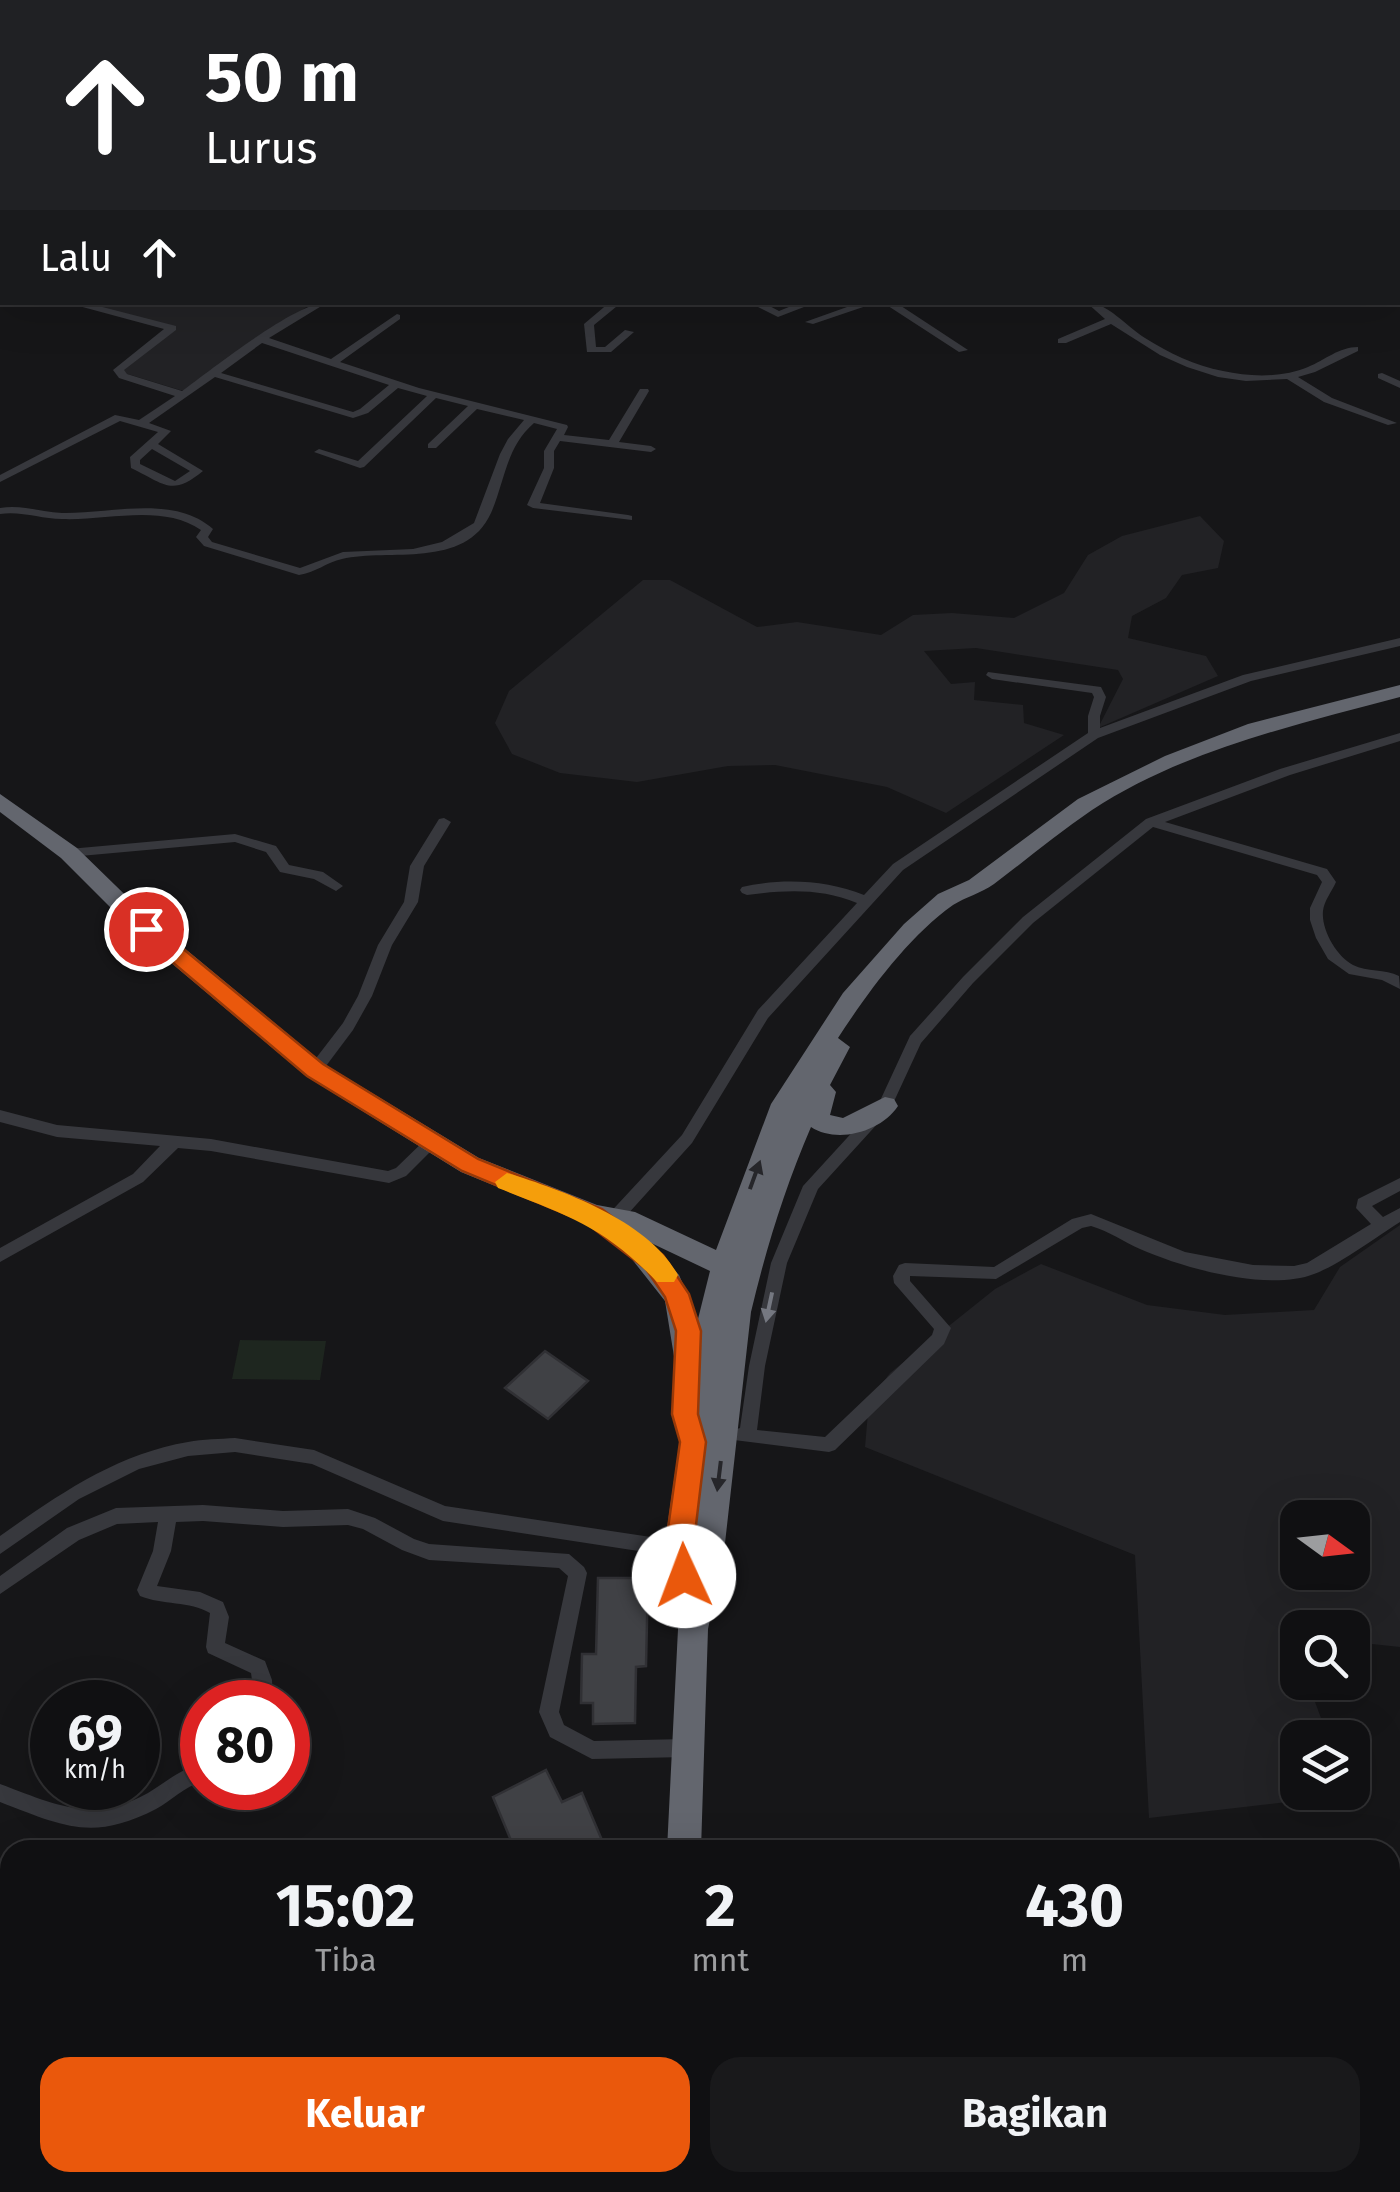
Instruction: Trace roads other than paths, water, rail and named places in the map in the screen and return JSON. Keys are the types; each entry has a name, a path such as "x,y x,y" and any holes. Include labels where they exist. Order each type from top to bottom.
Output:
{"highway":[{"path":"694,1551 736,1435 728,1365 740,1216 780,1111 851,1000 931,912 955,893 977,885 1086,804 1173,761 1310,712 1400,692"},
{"path":"0,801 69,853 146,929 315,1070 470,1165 734,1271"},
{"path":"684,1840 693,1629 693,1442 708,1332 826,1067 890,979 966,903 977,885"},
{"path":"826,1067 826,1087 816,1112 822,1124 841,1129 851,1127 885,1106"},
{"path":"679,1246 714,1236 740,1216"},
{"path":"606,1219 654,1262 676,1294 689,1331 685,1414 693,1442"}],"street":[{"path":"81,305 172,328 118,372 183,395"},
{"path":"144,422 261,339 318,305"},
{"path":"593,305 602,315"},
{"path":"614,305 589,324 591,350 607,350 628,332"},
{"path":"759,305 778,314 804,305"},
{"path":"810,322 864,305"},
{"path":"893,305 963,350"},
{"path":"1095,305 1112,320 1196,371 1239,378 1288,376 1316,368 1332,356 1354,348"},
{"path":"331,364 397,316"},
{"path":"1062,341 1112,320"},
{"path":"261,339 396,384 563,427 549,451 549,468 534,504 628,518"},
{"path":"214,374 353,414 364,411 396,384"},
{"path":"1288,376 1328,400 1396,428"},
{"path":"1382,376 1400,385"},
{"path":"613,442 644,390"},
{"path":"319,452 360,464 434,395"},
{"path":"432,446 476,404"},
{"path":"1396,428 1392,418 1400,411"},
{"path":"0,479 115,418 144,422 166,432 152,445 133,464 174,485 198,470 152,445"},
{"path":"0,511 60,516 159,514 202,523 207,528 203,540 208,544 299,572 337,556 410,555 478,525 508,444 532,419"},
{"path":"558,437 651,449"},
{"path":"606,1219 687,1138 763,1014 898,868 1094,735 1247,678 1400,642"},
{"path":"992,675 1097,690 1100,698 1094,716 1094,735"},
{"path":"1400,737 1284,772 1151,822 1028,920 968,980 915,1040 885,1106 816,1179 787,1239 736,1435 830,1445 943,1330 901,1281 905,1270 996,1273 1078,1223 1091,1220 1174,1254 1238,1268 1297,1273 1312,1269 1400,1214"},
{"path":"315,1070 356,1013 385,945 411,902 420,860 444,822"},
{"path":"1151,822 1322,872 1329,882 1318,906 1317,919 1330,950 1349,970 1384,974 1400,984"},
{"path":"69,853 235,838 271,849 285,869 318,875 336,886"},
{"path":"747,890 804,885 836,890 865,901"},
{"path":"0,1116 57,1131 270,1154 389,1176 401,1172 434,1141"},
{"path":"0,1256 138,1178 174,1142"},
{"path":"1382,1225 1364,1208 1365,1201 1400,1184"},
{"path":"0,1546 103,1476 188,1449 234,1445 314,1456 443,1514 694,1551"},
{"path":"0,1586 56,1545 99,1520 134,1513 168,1517 203,1513 283,1519 348,1517 366,1521 418,1550 569,1562 578,1573 550,1712 556,1732 592,1750 686,1748"},
{"path":"168,1517 162,1550 146,1590 155,1595 198,1598 216,1608 220,1618 215,1646 258,1667 260,1680"},
{"path":"0,1793 90,1823 110,1820 146,1804 180,1781"}]}
